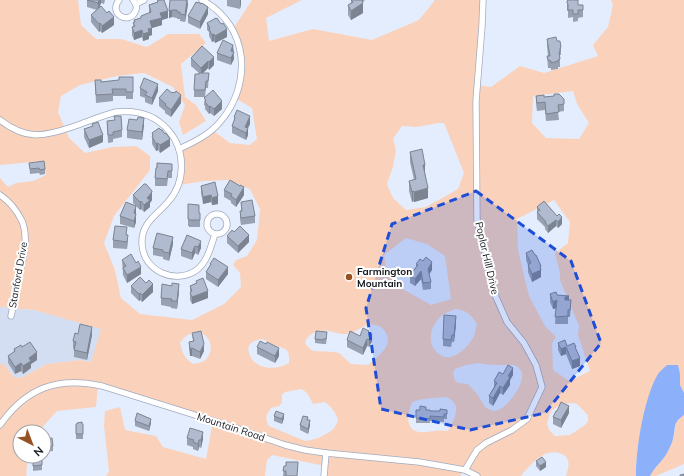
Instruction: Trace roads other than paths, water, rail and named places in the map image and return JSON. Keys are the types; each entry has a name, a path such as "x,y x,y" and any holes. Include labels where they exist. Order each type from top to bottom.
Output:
{"street":[{"path":"119,0 116,10 123,18 129,18 135,14 136,7 134,2 144,0"},
{"path":"179,149 203,137 220,122 234,101 241,74 241,53 233,29 217,10 202,0"},
{"name":"Poplar Hill Drive","path":"465,470 477,450 486,443 512,430 527,419 542,387 536,365 524,343 507,322 496,297 477,220 478,184 476,101 484,0"},
{"path":"0,120 26,134 39,135 125,111 151,117 165,127 173,137 179,149 182,166 179,185 175,194 169,202 151,218 145,228 142,239 144,256 151,266 160,273 171,276 188,274 197,269 205,261 215,234"},
{"name":"Stanford Drive","path":"0,195 18,213 22,221 25,237 23,257 11,316"},
{"name":"Mountain Road","path":"0,425 17,404 27,396 39,390 63,382 88,382 304,450 420,462 465,470 477,476"},
{"path":"324,476 326,453"}],"water":[{"path":"667,365 678,365 680,385 684,393 684,415 676,423 673,440 666,454 650,476 636,476 637,451 645,409 653,384 658,374"}],"place":[{"name":"Farmington Mountain","path":"349,277"}]}
